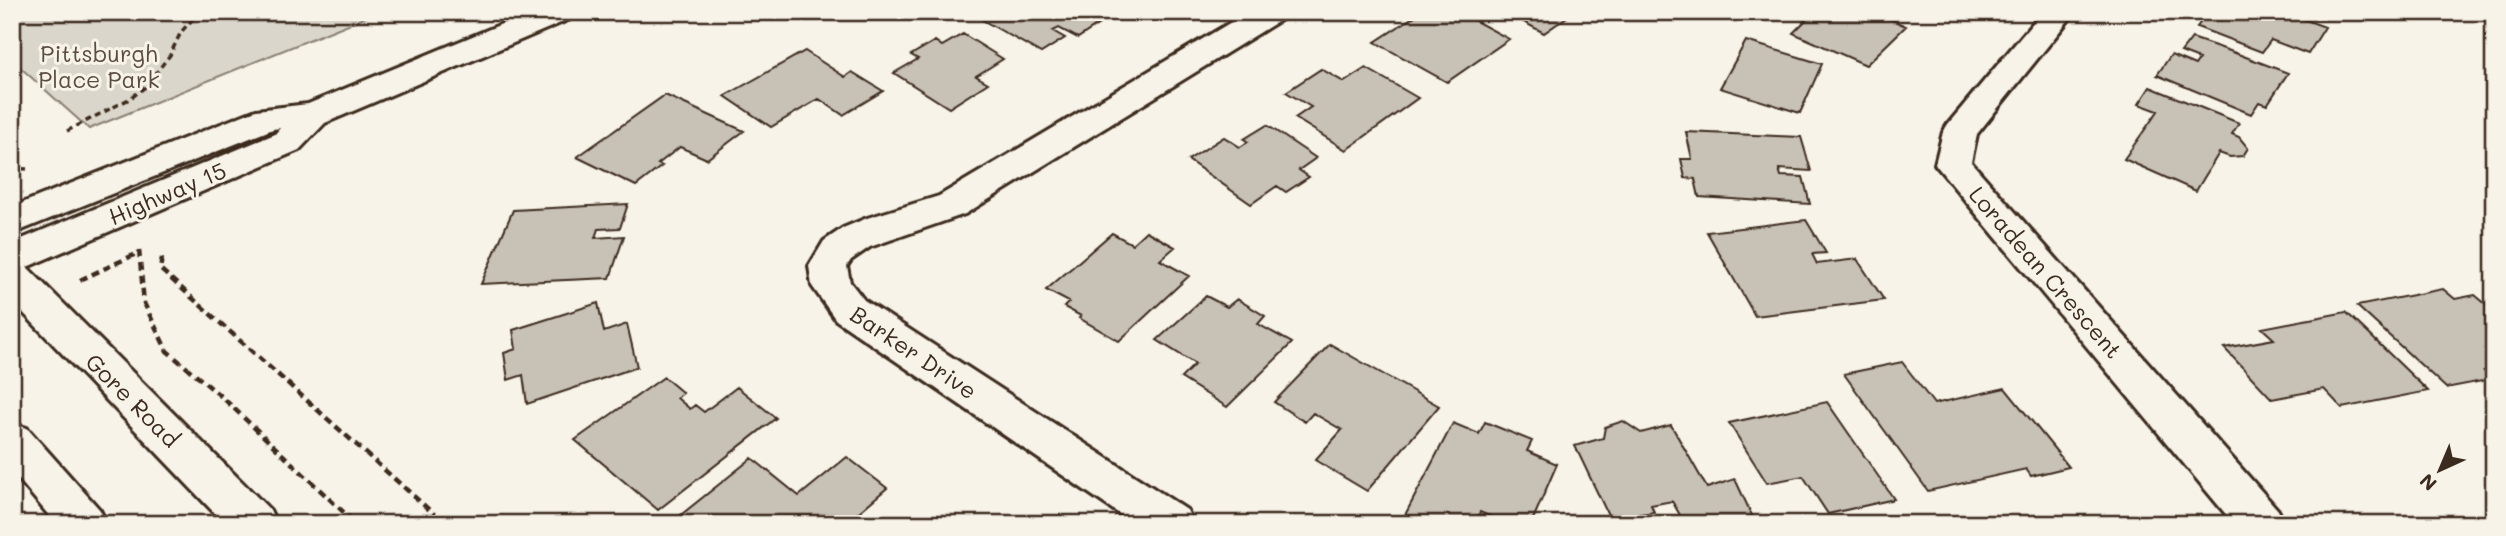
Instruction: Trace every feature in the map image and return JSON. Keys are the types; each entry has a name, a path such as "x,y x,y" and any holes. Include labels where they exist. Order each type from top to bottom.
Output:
{"street":[{"name":"Highway 15","path":"12,221 268,118 313,116 559,12"},
{"name":"Barker Drive","path":"1171,524 850,310 832,294 827,276 831,257 848,242 874,227 925,216 951,205 1271,12"},
{"name":"Loradean Crescent","path":"2059,12 1960,132 1953,164 2262,524"},
{"name":"Highway 15","path":"12,258 286,142 313,116"},
{"name":"Gore Road","path":"12,276 254,524"},
{"path":"12,440 84,524"}],"path":[{"path":"67,131 131,98 145,87 170,55 181,32 199,12"},
{"path":"141,252 144,303 167,351 223,398 356,524"},
{"path":"162,258 160,269 445,524"}],"green space":[{"name":"Pittsburgh Place Park","path":"12,12 378,12 89,129 12,60"}],"building":[{"path":"984,12 1104,12 1111,16 1078,38 1059,28 1053,31 1065,38 1041,53 977,17"},
{"path":"1421,12 1459,12 1509,39 1447,82 1375,42"},
{"path":"1505,12 1574,12 1544,33"},
{"path":"1823,12 1874,12 1906,26 1866,65 1793,33 1811,15 1817,18"},
{"path":"2208,12 2284,12 2325,27 2308,54 2271,40 2262,52 2197,27"},
{"path":"963,34 1003,59 976,76 988,83 949,108 894,73 918,59 911,55 935,41 942,46"},
{"path":"2192,38 2288,73 2267,105 2259,102 2251,114 2157,75 2171,55 2195,65 2199,59 2181,52"},
{"path":"1746,41 1822,64 1800,113 1720,88"},
{"path":"805,51 845,77 852,72 883,91 843,115 819,99 771,127 725,96"},
{"path":"1366,68 1418,98 1346,150 1295,118 1311,107 1286,92 1321,69 1344,82"},
{"path":"2150,87 2239,123 2232,134 2239,137 2248,148 2243,156 2230,157 2219,153 2196,191 2124,159 2158,111 2139,104"},
{"path":"665,95 744,131 707,159 680,147 658,164 662,166 636,186 577,157"},
{"path":"1267,125 1316,158 1299,170 1309,177 1286,192 1277,186 1251,204 1188,160 1224,137 1240,147 1248,142 1244,139"},
{"path":"1686,132 1801,137 1811,171 1779,169 1781,176 1803,177 1810,204 1699,197 1695,179 1685,178 1681,159 1692,159"},
{"path":"628,204 620,228 598,229 595,238 624,236 610,278 481,284 513,210"},
{"path":"1806,220 1826,253 1812,254 1817,264 1857,259 1884,300 1755,316 1707,232"},
{"path":"1146,231 1175,247 1160,260 1189,276 1119,341 1079,318 1081,316 1064,307 1069,302 1046,290 1112,233 1132,244"},
{"path":"2443,289 2455,299 2475,295 2494,311 2494,369 2484,371 2493,379 2446,388 2357,306"},
{"path":"1206,296 1227,307 1237,299 1265,316 1258,324 1292,343 1227,407 1181,378 1195,364 1157,340"},
{"path":"598,303 604,332 627,324 637,367 527,404 523,375 508,380 504,353 516,349 513,330"},
{"path":"2346,312 2428,391 2342,408 2324,389 2272,399 2224,348 2274,339 2262,328"},
{"path":"1330,344 1439,406 1367,491 1315,460 1342,430 1313,413 1305,422 1274,402"},
{"path":"1902,362 1934,404 2005,388 2069,467 2031,476 2026,469 1928,491 1844,374"},
{"path":"664,377 683,393 677,398 690,409 695,405 704,412 737,387 776,418 658,510 575,440"},
{"path":"1827,402 1894,499 1828,514 1803,476 1767,483 1729,423"},
{"path":"1623,421 1641,433 1671,425 1707,488 1735,479 1756,524 1685,524 1672,501 1651,505 1654,512 1610,519 1575,446 1603,438 1605,427"},
{"path":"1485,422 1532,441 1527,451 1557,464 1531,524 1508,524 1480,512 1475,524 1426,524 1405,515 1453,423 1479,434"},
{"path":"847,457 887,488 845,524 672,522 752,458 799,496"}]}
